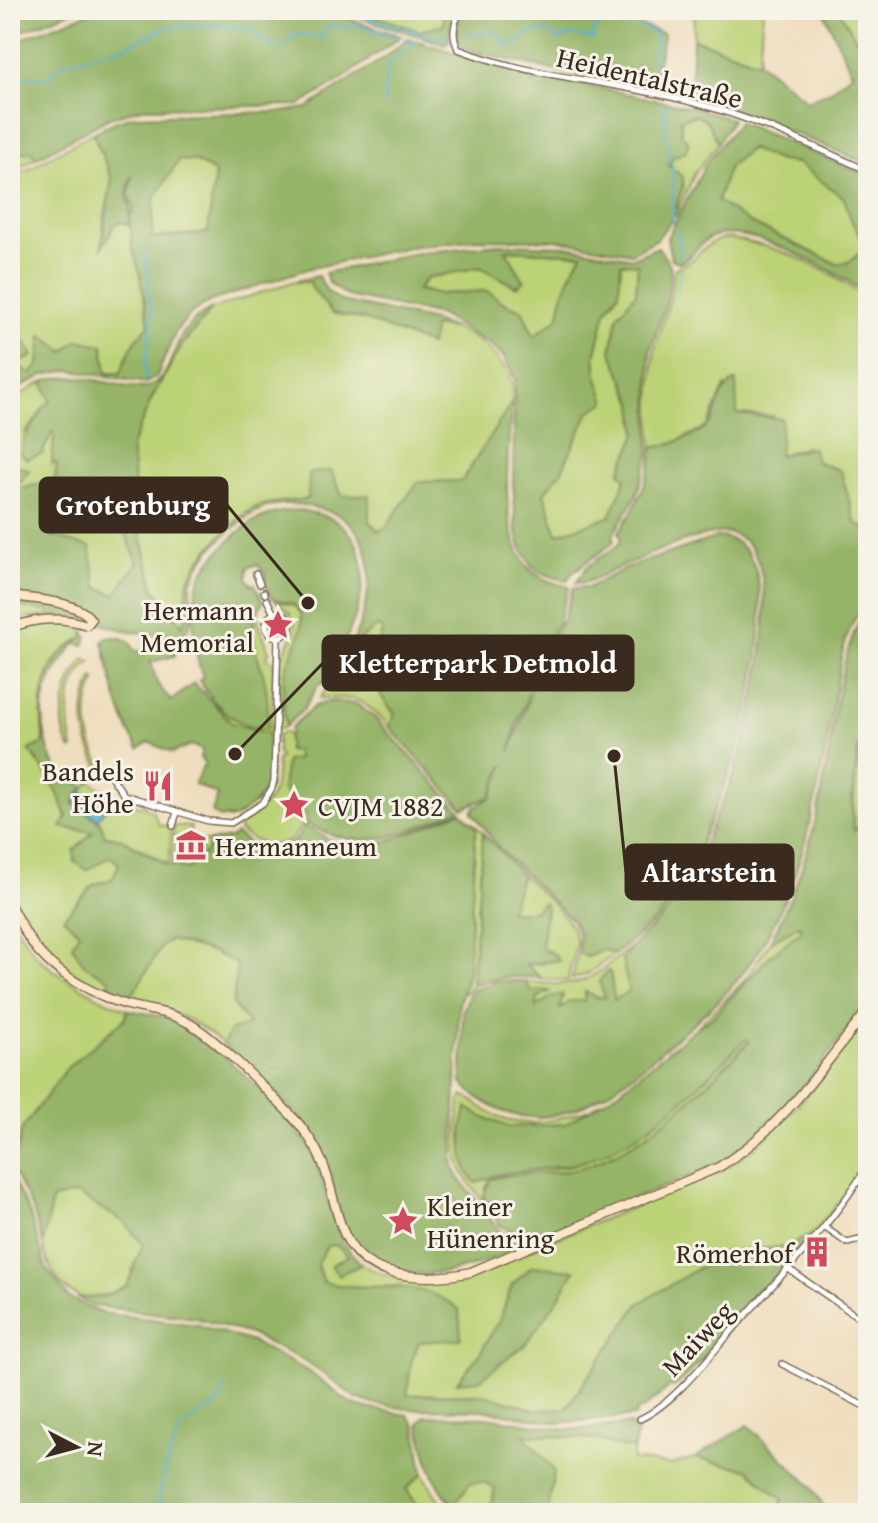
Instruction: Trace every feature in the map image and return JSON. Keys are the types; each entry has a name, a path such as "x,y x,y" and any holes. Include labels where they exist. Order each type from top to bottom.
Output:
{"main road":[{"path":"10,596 78,608 90,616 91,623 50,619 10,628"},
{"path":"10,905 35,947 63,972 116,1001 173,1016 207,1036 290,1114 311,1139 322,1161 343,1234 354,1252 372,1266 415,1277 448,1277 471,1272 719,1167 755,1143 779,1120 868,1010"}],"street":[{"name":"Heidentalstraße","path":"462,10 456,19 455,42 458,49 472,55 537,72 691,102 739,116 868,171"},
{"path":"251,584 263,590 274,614"},
{"path":"274,614 287,618 290,625 278,637 270,632 267,622 274,614"},
{"path":"108,772 124,795 208,821 234,825 258,807 272,794 275,780 274,685 278,637"},
{"path":"173,826 187,805"},
{"name":"Maiweg","path":"640,1419 651,1414 681,1386 824,1227 847,1199 868,1165"},
{"path":"824,1227 847,1243 868,1238"},
{"path":"787,1268 868,1324"},
{"path":"782,1364 868,1408"}],"green space":[{"path":"10,10 75,10 10,36"},
{"path":"322,10 401,36 300,105 141,108 109,118 36,158 32,152 10,152 10,43 91,12"},
{"path":"335,10 363,12 420,31 443,25 443,10 450,10 453,17 449,41 445,44"},
{"path":"363,10 443,10 443,25 420,31"},
{"path":"466,10 580,10 581,20 634,23 664,34 652,89 597,80 475,52 459,44 458,40 459,21"},
{"path":"695,10 763,10 759,62 693,39"},
{"path":"823,10 839,10 860,46 868,53 868,164 752,116 690,96 693,39 759,62 807,101 831,91 852,73"},
{"path":"839,10 868,10 868,53 860,46"},
{"path":"408,38 502,68 695,108 732,119 718,143 707,121 696,115 681,119 681,134 689,142 685,152 672,157 669,166 683,177 677,213 657,239 632,253 559,240 478,239 409,247 307,269 211,301 191,313 176,331 157,376 146,383 69,370 44,375 10,393 10,338 16,328 33,356 16,365 31,374 39,365 42,335 64,352 78,340 103,345 107,374 121,373 132,347 149,326 132,244 130,218 134,209 129,195 132,175 126,193 130,206 129,225 123,222 115,224 101,249 112,179 93,133 134,116 282,112 307,108 384,58","holes":["179,160 195,161 215,172 208,233 152,238 154,199"]},
{"path":"696,115 707,121 718,143 695,173 677,213 676,206 684,185 669,167 681,134 681,119"},
{"path":"739,122 868,176 868,295 816,263 750,237 731,234 714,236 680,263 671,259 667,238 707,162","holes":["750,149 780,161 797,163 844,198 852,222 867,247 849,262 837,264 750,223 717,201 729,166"]},
{"path":"93,133 112,179 102,247 115,224 128,224 130,206 126,193 133,172 129,195 134,209 130,218 132,244 149,326 132,347 121,373 89,366 42,336 39,365 32,374 15,365 16,329 10,338 10,179"},
{"path":"750,149 780,161 797,163 844,198 852,222 867,247 849,262 837,264 750,223 716,201 729,166"},
{"path":"10,152 32,152 36,158 10,172"},
{"path":"179,159 195,161 215,172 208,233 152,238 154,199"},
{"path":"727,238 801,260 836,278 868,300 868,467 862,469 868,491 867,531 855,522 841,471 816,461 806,447 779,455 774,416 737,414 725,386 708,426 673,443 652,448 654,351 670,300 675,268 689,262 711,243"},
{"path":"497,244 566,246 633,258 658,247 670,265 667,300 650,351 649,455 636,496 614,533 613,543 573,572 566,581 532,566 516,530 513,481 515,380 503,356 486,342 440,315 347,296 329,283 325,273 412,254","holes":["506,250 582,254 567,284 559,317 534,336 522,310 504,303 487,291 440,294 417,290 427,278 480,267 517,287 524,281","621,263 638,264 636,293 618,315 611,351 634,403 637,434 620,472 626,479 610,517 557,534 544,493 561,472 589,412 606,402 597,375 595,356 606,311 619,292"]},
{"path":"505,250 582,254 567,284 559,317 534,337 522,310 504,303 487,291 440,294 417,290 427,278 480,267 524,280"},
{"path":"621,262 638,263 636,293 618,316 624,382 634,403 637,434 620,471 626,479 610,517 557,534 544,493 561,472 589,411 605,402 595,357 606,311 619,292"},
{"path":"318,276 327,291 341,301 453,328 434,326 430,345 366,320 332,313 311,287 311,282 292,282"},
{"path":"292,282 312,282 332,313 366,320 429,345 434,326 464,332 485,346 503,366 512,389 512,401 462,481 418,482 386,528 378,531 369,520 309,499 250,510 197,566 188,583 184,627 155,589 137,520 131,446 153,396 182,345 212,309"},
{"path":"212,309 182,345 153,396 131,446 137,520 154,589 183,627 188,583 198,563 250,511 271,503 308,499 309,473 331,471 342,496 369,495 369,520 378,531 385,528 418,482 462,481 512,402 507,489 513,535 520,554 534,573 569,587 558,622 531,664 526,701 510,752 529,698 536,661 564,618 573,588 590,587 626,568 717,537 739,544 752,562 759,587 758,649 749,706 731,768 692,867 677,895 661,914 615,954 604,950 587,957 578,952 579,935 572,920 500,849 472,812 491,798 504,765 490,797 463,808 389,727 395,714 379,693 374,674 383,629 377,627 362,638 359,658 348,675 334,677 361,619 369,576 367,555 360,536 342,517 304,505 287,504 262,509 248,517 201,562 192,581 191,620 184,633 178,636 111,627 95,620 82,608 10,593 10,463 29,470 15,488 47,481 53,497 57,463 52,464 52,432 42,454 26,459 20,454 25,437 51,401 43,382 74,377 132,387 153,385 167,370 180,339 197,318","holes":["74,518 98,530 125,533 138,562 115,595 97,587 90,547 52,536 53,529"]},
{"path":"736,381 737,414 782,419 779,455 813,448 816,462 841,471 855,522 866,530 868,520 868,599 854,620 844,645 818,788 796,870 762,945 738,979 708,1010 647,1063 605,1094 576,1108 541,1117 508,1113 492,1107 462,1083 463,1011 470,992 496,981 525,981 530,990 551,991 538,997 536,1007 551,997 563,994 560,1009 570,1001 584,1001 585,991 597,998 605,997 599,982 610,971 614,1000 629,991 622,959 674,903 689,882 742,748 758,680 765,603 761,571 749,546 729,533 706,535 630,562 593,580 576,583 587,567 618,545 621,539 619,532 646,481 652,448 688,438 706,427 724,391"},
{"path":"43,382 51,401 25,432 42,454 51,432 54,436 52,464 57,462 52,499 47,481 26,488 14,488 29,470 10,463 10,442 13,437 10,401"},
{"path":"299,510 336,521 354,540 361,559 363,580 359,602 343,646 324,683 318,685 304,708 286,726 284,675 299,637 301,614 294,604 272,598 264,580 266,574 257,564 248,568 247,579 252,585 255,584 263,602 255,618 253,635 265,684 268,728 257,727 228,714 199,680 203,677 194,637 196,594 207,565 237,534 252,522 269,515"},
{"path":"74,518 98,530 125,532 138,562 115,595 97,587 52,536 53,529"},
{"path":"10,598 73,610 87,619 50,616 49,611 10,605"},
{"path":"275,600 296,606 303,622 300,638 284,676 286,726 281,729 277,728 280,661 293,635 295,623 290,613"},
{"path":"261,603 257,616 269,652 267,658 274,662 270,787 256,803 230,819 218,817 225,795 207,762 201,758 220,706 263,682 253,636 253,626"},
{"path":"10,605 49,611 50,616 10,622"},
{"path":"868,607 868,682 852,812 854,831 868,814 868,1003 804,1086 753,1138 722,1161 565,1228 517,1233 500,1226 483,1197 491,1179 571,1170 623,1150 689,1100 749,1042 746,1039 652,1126 608,1152 570,1165 502,1174 476,1183 471,1177 464,1158 462,1136 467,1108 509,1127 565,1124 618,1092 713,1017 771,955 802,930 800,925 770,942 808,850 822,791 843,669 858,624"},
{"path":"50,623 84,629 83,638 69,646 51,669 43,697 45,743 29,750 61,800 67,818 62,826 94,831 74,851 110,856 119,864 112,879 93,885 82,899 80,933 72,946 85,965 110,979 111,994 50,959 32,938 10,899 10,633 26,626"},
{"path":"377,627 383,629 374,674 379,693 395,714 389,727 359,701 320,698 334,677 348,675 359,658 361,638"},
{"path":"84,629 87,637 84,645 76,643 52,676 44,699 44,725 49,752 56,766 63,774 84,786 73,803 100,822 105,836 122,839 164,864 187,869 206,852 211,841 231,838 236,834 253,846 277,851 295,841 304,827 334,842 355,845 386,841 461,812 476,826 468,971 459,1004 453,1162 457,1175 500,1232 515,1237 552,1233 476,1265 436,1273 395,1270 369,1260 357,1250 345,1229 328,1169 315,1141 279,1096 223,1044 231,1030 249,1024 233,1005 237,964 215,953 170,940 161,947 129,1000 111,994 109,979 84,965 72,945 79,932 63,918 93,885 112,879 119,864 110,856 87,870 75,862 74,851 93,832 61,827 67,818 61,800 29,750 44,743 42,728 43,697 51,669 69,646 83,638"},
{"path":"107,637 127,640 134,651 175,651 175,656 151,662 157,683 171,701 194,683 232,723 268,733 267,782 258,800 248,809 235,818 218,817 212,812 218,795 194,784 205,763 200,758 202,750 191,745 172,753 149,742 139,749 116,697 103,642"},
{"path":"86,658 91,662 76,679 70,701 71,750 64,727 65,702 73,678"},
{"path":"94,678 96,681 87,713 93,747 103,767 100,769 90,747 84,713"},
{"path":"866,688 868,814 854,832 853,810"},
{"path":"333,701 356,704 374,717 460,810 403,832 368,840 330,834 309,825 305,821 306,814 299,812 282,789 286,761 297,759 296,751 288,751 288,736 290,728 316,705"},
{"path":"286,732 288,750 296,750 298,759 286,761 282,789 299,811 306,814 305,821 309,825 299,827 288,841 272,845 246,836 239,831 239,826 272,794 280,757 277,753 277,735"},
{"path":"90,781 112,796 114,803 146,806 146,809 153,811 159,825 171,826 169,864 122,839 103,835 102,826 73,802"},
{"path":"174,826 191,827 188,836 184,836 179,853 199,854 204,841 211,841 206,852 187,869 172,865"},
{"path":"476,826 483,833 472,981 475,984 462,995 468,971"},
{"path":"483,833 522,875 510,911 533,911 544,903 546,907 541,948 554,954 559,961 526,964 541,978 508,977 472,982"},
{"path":"522,875 564,916 575,935 568,981 541,978 525,964 544,964 554,954 541,948 546,908 543,903 533,911 509,912"},
{"path":"10,916 39,958 57,973 128,1010 125,1019 112,1029 22,1129 17,1154 10,1153"},
{"path":"800,924 802,930 771,955 713,1017 696,1028 743,982 770,942"},
{"path":"170,940 215,953 237,964 233,1005 249,1025 223,1044 179,1015 129,1000 161,947"},
{"path":"633,945 622,959 630,991 614,1000 610,972 606,997 597,998 585,991 584,1001 559,1009 562,995 551,997 535,1008 538,997 549,991 530,990 525,981 561,985 585,980"},
{"path":"604,950 615,954 587,974 572,979 578,952 587,957"},
{"path":"128,1010 170,1019 190,1029 271,1101 304,1139 318,1167 343,1241 362,1264 338,1275 331,1265 348,1256 337,1245 327,1246 317,1264 323,1282 426,1292 459,1309 461,1339 419,1342 411,1363 407,1395 484,1394 536,1410 567,1408 639,1304 725,1252 785,1247 810,1236 695,1367 674,1387 671,1385 646,1407 636,1411 636,1416 559,1423 483,1410 408,1409 374,1404 356,1398 309,1363 250,1334 196,1318 94,1306 77,1298 103,1297 127,1286 143,1244 124,1222 77,1194 52,1199 43,1244 33,1210 10,1165 10,1153 17,1153 22,1129 68,1067 125,1019"},
{"path":"868,1018 868,1158 844,1197 810,1236 785,1247 725,1252 639,1304 566,1408 536,1410 484,1394 406,1395 411,1363 419,1341 400,1286 343,1287 323,1282 316,1264 327,1246 337,1245 348,1256 338,1275 362,1264 385,1275 410,1280 460,1278 721,1171 783,1121","holes":["512,1285 524,1346 458,1381 479,1355 500,1319"]},
{"path":"746,1039 749,1041 689,1100 623,1150 571,1170 491,1179 486,1186 484,1202 465,1176 457,1155 460,1101 463,1096 496,1116 533,1123 595,1107 565,1124 509,1127 467,1108 476,1182 502,1174 557,1168 608,1151 651,1124 691,1092"},
{"path":"10,1174 29,1212 46,1268 69,1298 101,1313 198,1325 252,1342 308,1371 350,1403 408,1415 416,1427 423,1473 406,1489 422,1513 10,1513"},
{"path":"77,1194 124,1222 143,1244 127,1286 105,1295 86,1298 68,1291 53,1272 44,1250 44,1231 52,1198"},
{"path":"532,1266 575,1270 524,1346 479,1380 457,1382 479,1355 500,1319 512,1285"},
{"path":"425,1416 486,1417 568,1430 630,1424 637,1433 634,1449 598,1439 523,1434 554,1470 548,1512 489,1513 495,1489 483,1482 470,1483 454,1506 446,1497 427,1457 419,1424"},
{"path":"748,1425 811,1486 828,1513 775,1513 783,1500 747,1469 695,1458"},
{"path":"522,1434 598,1439 634,1449 632,1460 671,1465 695,1458 748,1469 783,1500 775,1513 546,1513 553,1470"},
{"path":"423,1473 436,1496 453,1513 422,1513 406,1488"},
{"path":"483,1482 495,1488 489,1513 464,1513 454,1506 470,1483"}],"water":[{"path":"82,791 106,808 98,819 74,802"}],"waterway":[{"path":"466,35 497,32 505,46 523,40 526,34 540,31 552,33 558,41 569,35 594,39 592,32 595,29 607,23 625,22 630,10"},
{"path":"351,14 442,39 449,36"},
{"path":"628,19 655,33 657,47 653,59 668,93"},
{"path":"10,78 49,77 60,64 126,46 165,28 183,25 243,27 254,32 267,45 285,48 293,36 300,34 322,39 323,32 333,24 340,28 357,25 395,37"},
{"path":"404,39 417,42"},
{"path":"385,104 389,64 415,43"},
{"path":"666,104 666,136 673,167 673,223"},
{"path":"678,230 680,260"},
{"path":"145,251 152,316 146,381"},
{"path":"677,292 681,269"},
{"path":"159,1513 163,1480 180,1431 192,1419 213,1407 225,1387"}],"place":[{"name":"Grotenburg","path":"308,603"},
{"name":"Hermann Memorial","path":"278,625"},
{"name":"Kletterpark Detmold","path":"235,754"},
{"name":"Altarstein","path":"614,756"},
{"name":"Bandels Höhe","path":"158,786"},
{"name":"CVJM 1882","path":"294,805"},
{"name":"Hermanneum","path":"191,845"},
{"name":"Kleiner Hünenring","path":"403,1221"},
{"name":"Römerhof","path":"817,1252"}]}
